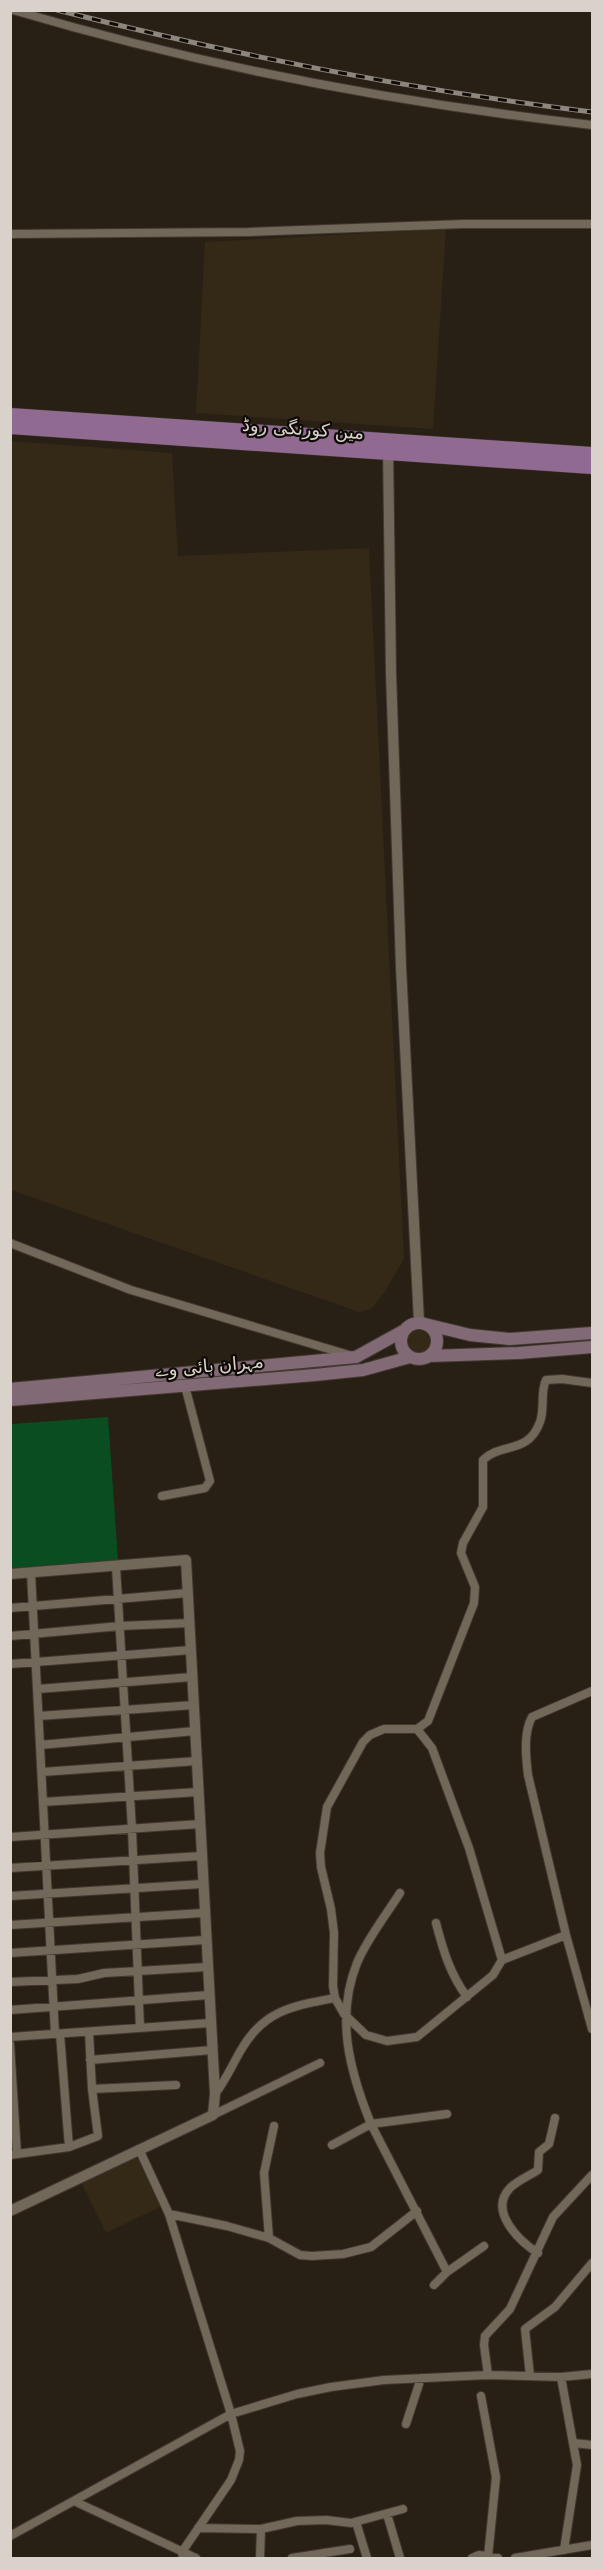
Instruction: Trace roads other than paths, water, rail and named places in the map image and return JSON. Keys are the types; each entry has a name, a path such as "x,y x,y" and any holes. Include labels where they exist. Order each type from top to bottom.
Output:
{"main road":[{"name":"مین کورنگی روڈ","path":"10,415 592,467"},
{"name":"مین کورنگی روڈ","path":"10,426 388,447 592,454"},
{"path":"424,1324 437,1338 437,1345 429,1356"},
{"path":"10,1389 356,1357 408,1326 424,1324 470,1335 510,1339 592,1333"},
{"path":"403,1331 401,1346 410,1357 423,1359 429,1356 519,1353 592,1347"},
{"name":"مہران ہائی وے","path":"10,1400 363,1370 410,1357"}],"street":[{"path":"13,10 106,38 342,89 592,125"},
{"path":"10,234 249,232 463,224 592,225"},
{"path":"388,447 391,661 400,955 424,1324"},
{"path":"10,1243 131,1290 356,1357"},
{"path":"566,1935 502,1960 493,1975 417,2037 387,2041 366,2035 344,2014 335,1998 333,1986 334,1933 320,1853 327,1807 363,1742 370,1734 384,1730 417,1729 428,1721 474,1603 475,1587 461,1553 463,1543 483,1507 483,1460 490,1455 521,1445 532,1437 540,1421 546,1380 562,1379 592,1383"},
{"path":"162,1496 205,1488 210,1481 185,1386"},
{"path":"10,1574 186,1560 203,1913 215,2094 213,2115"},
{"path":"116,1567 134,1860 140,2028"},
{"path":"31,1573 52,1979 69,2147"},
{"path":"10,1608 188,1593"},
{"path":"10,1636 120,1626 189,1623"},
{"path":"10,1664 191,1650"},
{"path":"38,1689 192,1677"},
{"path":"592,1691 532,1717 529,1722 525,1754 566,1935 592,2029"},
{"path":"39,1716 194,1705"},
{"path":"417,1729 432,1748 453,1804 469,1848 502,1960"},
{"path":"40,1745 127,1739 195,1731"},
{"path":"42,1772 197,1761"},
{"path":"44,1802 198,1792"},
{"path":"10,1837 200,1824"},
{"path":"10,1868 201,1856"},
{"path":"10,1896 202,1884"},
{"path":"400,1893 357,1962 344,2014 348,2049 371,2124 447,2272"},
{"path":"10,1925 203,1913"},
{"path":"436,1923 447,1963 456,1982 467,1996"},
{"path":"10,1953 205,1940"},
{"path":"10,1982 78,1979 104,1973 207,1966"},
{"path":"10,2010 209,1995"},
{"path":"215,2094 226,2081 246,2041 263,2021 289,2008 335,1998"},
{"path":"10,2037 210,2023"},
{"path":"10,2044 14,2155 69,2147 98,2136 92,2089 89,2032"},
{"path":"90,2060 212,2050"},
{"path":"10,2211 320,2063"},
{"path":"92,2089 176,2085"},
{"path":"332,2145 371,2124 447,2114"},
{"path":"538,2253 523,2243 514,2233 505,2215 503,2201 509,2189 538,2170 539,2152 549,2144 555,2118"},
{"path":"269,2238 264,2173 274,2126"},
{"path":"139,2149 169,2214 231,2414 239,2460 231,2480 198,2528 183,2555"},
{"path":"488,2374 485,2336 508,2313 553,2217 592,2175"},
{"path":"169,2214 227,2226 269,2238 300,2255 343,2254 371,2247 417,2211"},
{"path":"434,2285 447,2272 484,2246"},
{"path":"530,2376 525,2329 555,2307 592,2264"},
{"path":"10,2536 76,2502 231,2414 331,2387 488,2374 561,2377 592,2374"},
{"path":"561,2377 577,2465 564,2550"},
{"path":"406,2424 421,2378"},
{"path":"481,2396 496,2477 488,2557"},
{"path":"574,2443 592,2445"},
{"path":"76,2502 183,2555 196,2559"},
{"path":"198,2528 261,2529 297,2521 336,2520 346,2523 403,2509"},
{"path":"387,2514 400,2559"},
{"path":"356,2522 367,2559"},
{"path":"260,2559 261,2529"},
{"path":"515,2559 592,2545"},
{"path":"292,2559 350,2549"},
{"path":"472,2559 479,2555 498,2559"}],"railway":[{"path":"57,10 190,42 323,70 457,93 592,112"}]}
